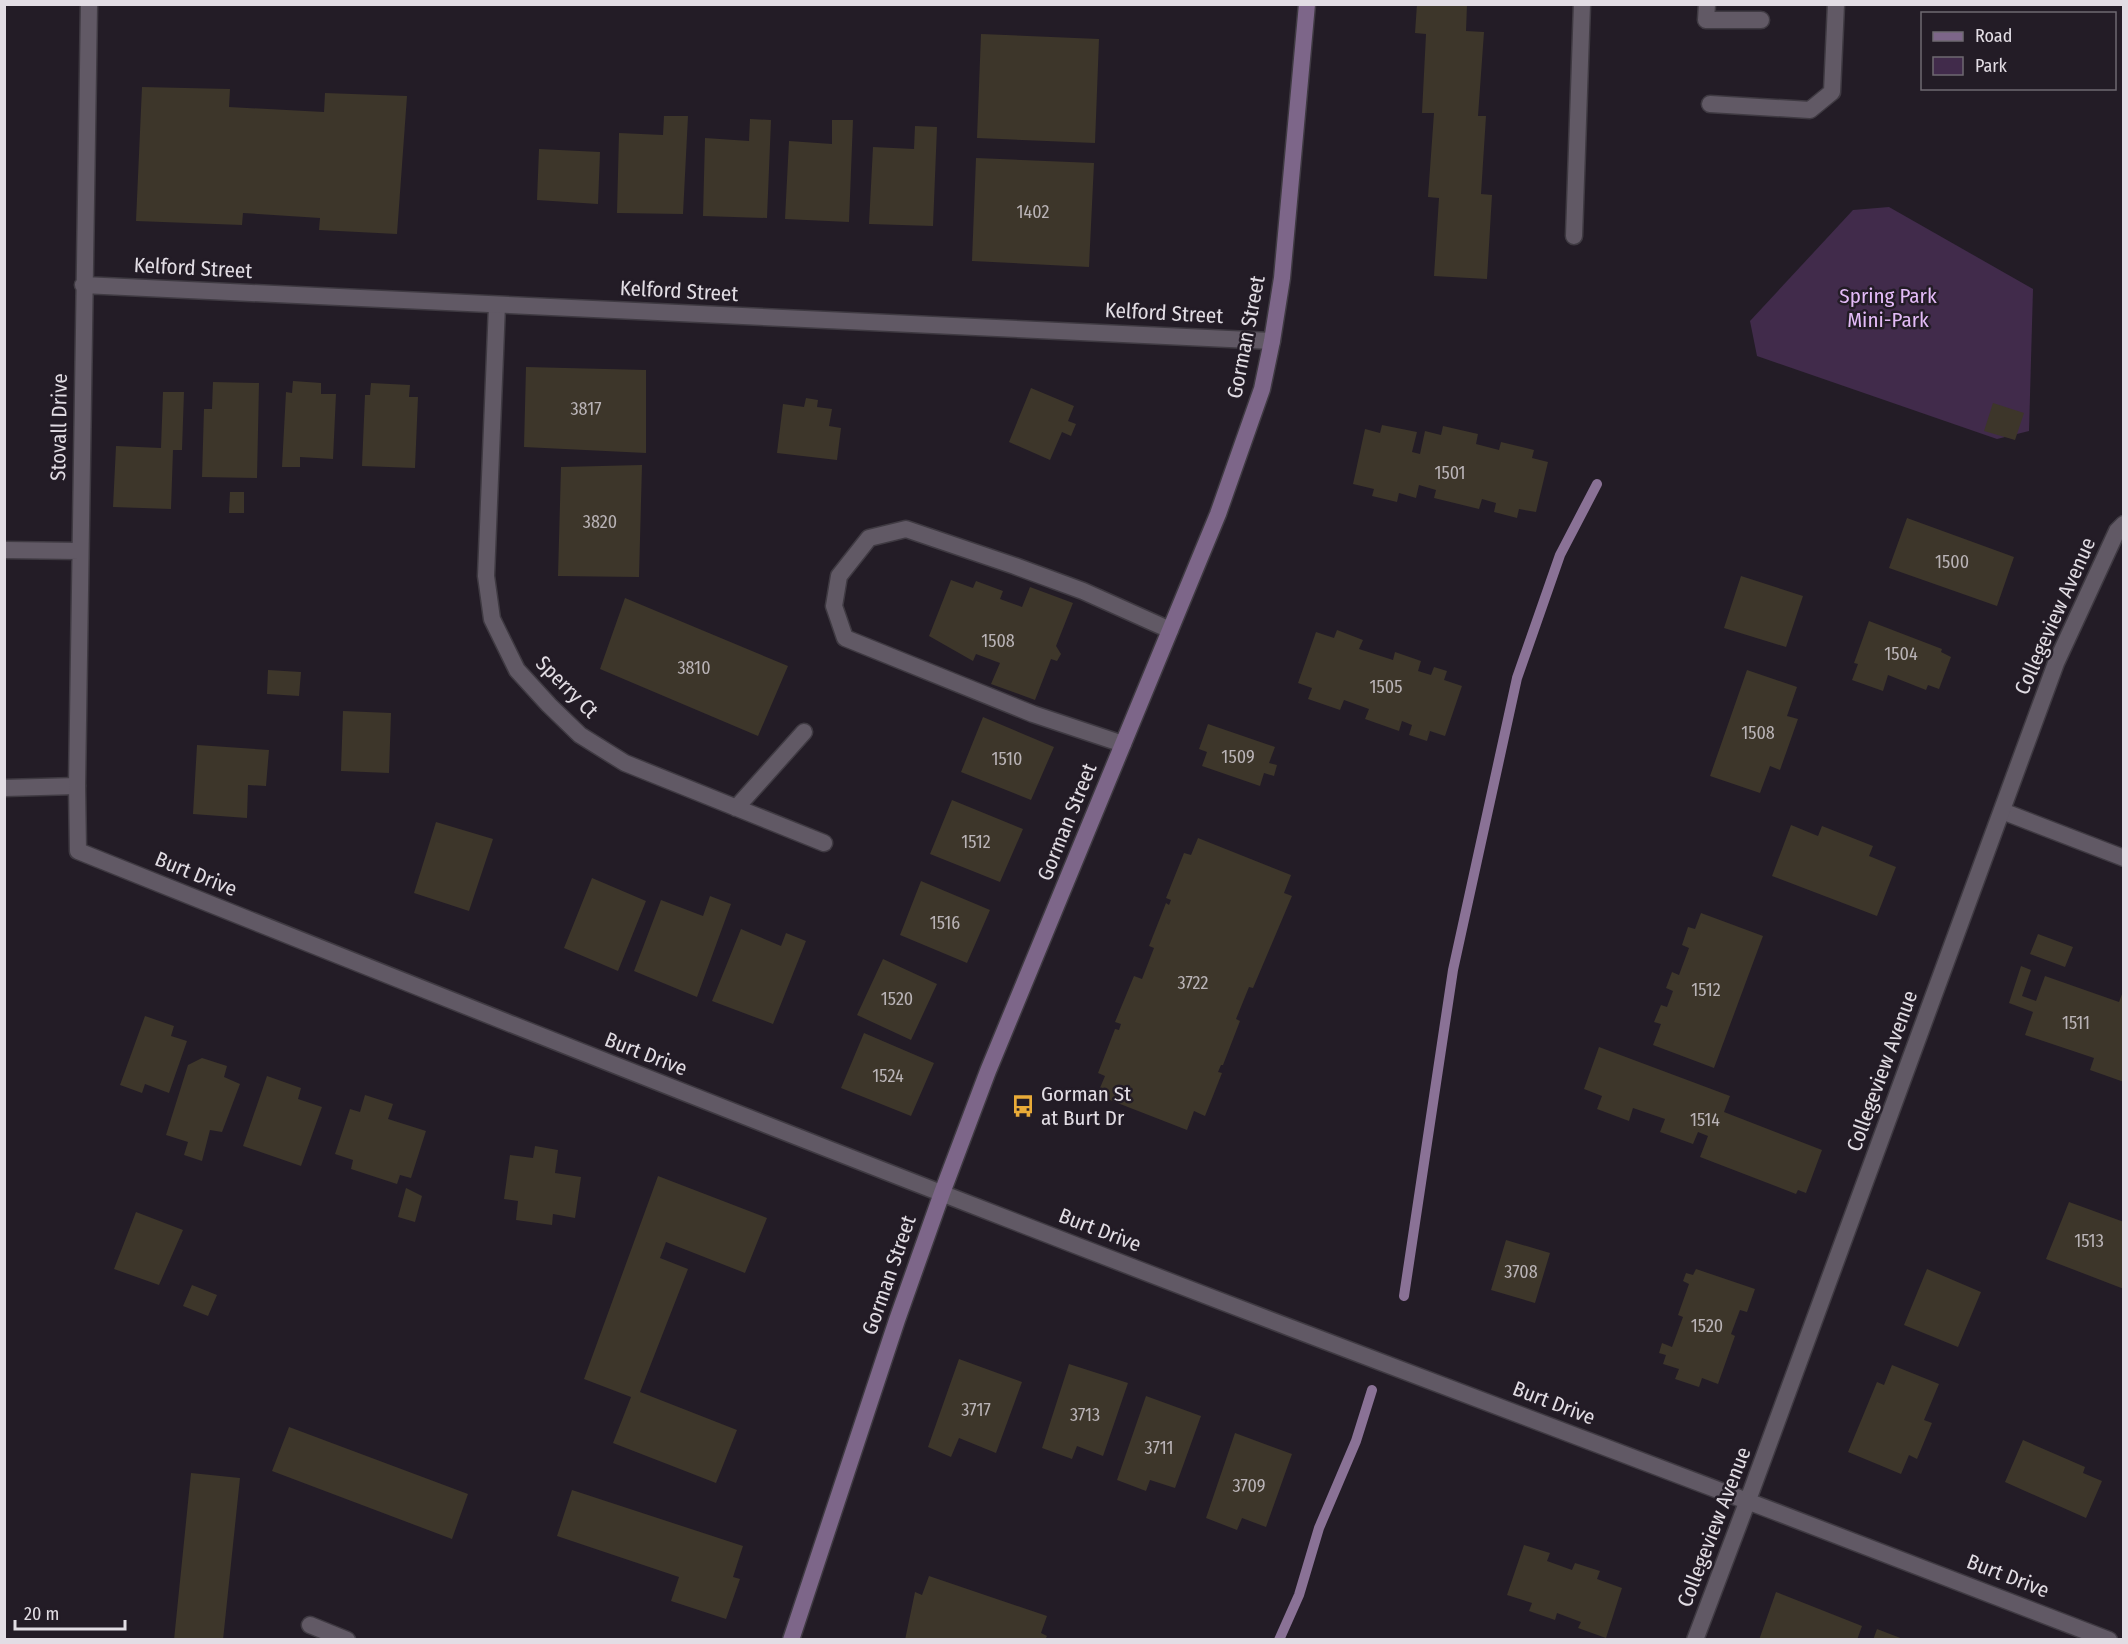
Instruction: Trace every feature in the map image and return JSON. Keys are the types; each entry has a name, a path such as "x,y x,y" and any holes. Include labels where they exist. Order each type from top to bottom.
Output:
{"main road":[{"name":"Gorman Street","path":"791,1640 897,1320 942,1193 988,1071 1218,514 1262,389 1282,278 1307,4"}],"street":[{"name":"Stovall Drive","path":"78,851 88,4"},
{"path":"1574,236 1582,4"},
{"path":"1707,4 1706,20 1761,20"},
{"path":"1710,104 1810,110 1832,92 1836,4"},
{"name":"Kelford Street","path":"83,285 1272,341"},
{"name":"Sperry Ct","path":"497,305 486,576 492,620 517,670 580,735 625,762 824,843"},
{"name":"Collegeview Avenue","path":"1695,1640 1749,1500 2056,663 2117,531 2124,524"},
{"path":"1123,744 1034,714 845,638 834,606 839,576 869,538 906,529 1083,591 1170,630"},
{"path":"4,550 80,551"},
{"path":"736,808 804,732"},
{"path":"4,788 77,786"},
{"path":"2002,811 2124,858"},
{"name":"Burt Drive","path":"78,851 598,1060 1293,1329 1749,1500 2109,1640"},
{"path":"310,1625 347,1640"}],"green space":[{"name":"Spring Park Mini-Park","path":"1889,207 2033,289 2029,431 1997,439 1757,356 1750,321 1853,210"}],"building":[{"path":"1417,4 1467,4 1466,31 1484,32 1478,116 1486,116 1481,194 1492,195 1487,279 1434,276 1439,198 1428,197 1434,113 1422,113 1426,34 1415,33"},
{"path":"981,34 1099,39 1095,143 977,138"},
{"path":"142,87 230,89 229,107 324,112 325,93 407,96 397,234 319,230 320,218 243,213 242,225 136,221"},
{"path":"664,116 688,116 683,214 617,213 619,133 663,135"},
{"path":"750,119 771,120 767,218 703,216 705,138 749,141"},
{"path":"832,120 853,120 849,222 785,219 789,141 832,144"},
{"path":"915,126 937,127 933,226 869,224 873,147 914,149"},
{"path":"539,149 600,152 598,204 537,200"},
{"path":"976,158 1094,163 1089,267 972,261"},
{"path":"526,367 646,370 646,453 524,447"},
{"path":"293,381 321,383 321,394 336,394 333,459 300,457 300,467 282,467 286,392 292,393"},
{"path":"213,382 259,383 257,478 202,477 204,409 212,409"},
{"path":"371,383 410,385 409,397 418,397 415,468 362,466 365,395 370,395"},
{"path":"1031,388 1074,406 1068,421 1076,424 1071,436 1062,432 1050,460 1009,442"},
{"path":"163,392 184,392 182,450 173,450 171,509 113,507 116,446 161,448"},
{"path":"806,398 818,400 817,407 832,409 829,426 841,428 837,460 777,453 783,404 804,407"},
{"path":"1993,403 2024,413 2015,440 1984,431"},
{"path":"1382,425 1417,432 1412,452 1420,454 1425,431 1441,435 1443,426 1478,434 1476,444 1499,450 1501,442 1534,450 1532,458 1548,462 1536,512 1519,509 1517,518 1494,512 1496,503 1482,499 1479,509 1434,498 1436,490 1419,485 1416,498 1399,493 1397,502 1372,496 1374,489 1353,484 1365,429 1380,433"},
{"path":"642,465 639,577 558,576 561,467"},
{"path":"230,492 244,492 244,513 229,513"},
{"path":"1907,518 2014,557 1997,606 1889,568"},
{"path":"1741,576 1803,596 1786,647 1724,628"},
{"path":"951,580 973,588 976,581 1003,591 1000,599 1022,607 1030,587 1073,603 1056,646 1061,654 1057,661 1051,659 1035,700 991,684 1000,663 976,654 973,661 929,636"},
{"path":"625,598 788,666 758,736 600,669"},
{"path":"1869,621 1942,649 1941,652 1951,657 1939,689 1928,685 1926,690 1888,675 1883,691 1852,680 1858,664 1854,663"},
{"path":"1337,630 1363,640 1359,649 1393,660 1395,652 1421,661 1418,671 1431,675 1434,667 1447,671 1444,680 1462,686 1445,736 1430,731 1427,741 1409,735 1412,725 1402,721 1399,731 1365,719 1369,709 1344,700 1340,710 1308,699 1312,688 1298,683 1316,632 1334,638"},
{"path":"268,670 301,672 299,696 267,694"},
{"path":"1747,670 1797,687 1787,716 1798,719 1780,770 1770,766 1760,793 1710,776"},
{"path":"343,711 391,713 389,773 341,771"},
{"path":"983,717 1054,747 1031,800 961,772"},
{"path":"1208,724 1275,747 1269,763 1277,765 1274,776 1264,773 1260,786 1202,766 1207,752 1199,749"},
{"path":"197,745 269,750 266,786 248,785 247,818 193,814"},
{"path":"952,800 1023,829 1000,882 930,854"},
{"path":"436,822 493,839 469,911 414,893"},
{"path":"1791,825 1818,836 1822,826 1873,846 1869,856 1896,867 1877,916 1772,876"},
{"path":"1198,838 1291,875 1284,893 1292,896 1253,988 1249,987 1236,1019 1240,1021 1223,1065 1218,1072 1222,1073 1205,1116 1194,1111 1187,1130 1097,1095 1105,1076 1098,1073 1115,1029 1119,1030 1121,1024 1115,1022 1134,976 1142,979 1154,948 1149,946 1166,903 1169,905 1171,900 1166,898 1184,853 1191,855"},
{"path":"592,878 646,901 618,971 564,948"},
{"path":"921,881 990,910 967,963 900,935"},
{"path":"710,896 731,904 697,997 634,971 661,900 703,916"},
{"path":"1701,913 1763,936 1714,1068 1653,1045 1661,1024 1654,1022 1661,1005 1667,1007 1673,991 1666,988 1672,972 1679,975 1689,948 1682,945 1688,927 1695,929"},
{"path":"741,929 781,946 786,933 806,941 773,1024 712,1001"},
{"path":"2038,934 2073,947 2065,967 2030,954"},
{"path":"883,959 937,984 911,1040 857,1015"},
{"path":"2021,966 2031,970 2022,996 2036,1001 2045,976 2119,1002 2124,989 2124,1082 2090,1070 2094,1058 2025,1035 2033,1012 2009,1003"},
{"path":"145,1016 174,1026 171,1036 187,1041 169,1093 145,1084 142,1093 120,1085"},
{"path":"864,1033 934,1063 911,1116 841,1088"},
{"path":"1599,1047 1730,1096 1724,1112 1822,1150 1806,1193 1798,1190 1796,1194 1700,1157 1708,1136 1698,1132 1693,1144 1660,1132 1665,1119 1633,1108 1629,1121 1597,1109 1602,1096 1584,1089"},
{"path":"202,1058 227,1066 224,1077 240,1084 222,1132 210,1130 202,1161 184,1155 188,1142 166,1135 188,1065"},
{"path":"267,1076 301,1088 298,1099 322,1107 301,1166 243,1146"},
{"path":"365,1095 393,1104 388,1119 426,1131 411,1178 400,1175 397,1184 351,1169 353,1160 335,1154 350,1109 360,1112"},
{"path":"535,1146 558,1150 555,1173 581,1177 575,1218 553,1214 552,1225 516,1220 518,1201 504,1199 510,1155 533,1158"},
{"path":"658,1176 767,1218 745,1273 666,1242 660,1258 688,1269 640,1392 737,1430 716,1483 613,1443 631,1397 584,1379"},
{"path":"406,1188 422,1196 415,1222 398,1217"},
{"path":"2069,1202 2124,1222 2124,1289 2046,1259"},
{"path":"136,1212 183,1230 159,1285 114,1269"},
{"path":"1506,1240 1550,1253 1535,1303 1491,1290"},
{"path":"1696,1269 1755,1289 1747,1312 1740,1310 1731,1334 1735,1336 1718,1384 1702,1378 1699,1387 1675,1379 1679,1369 1663,1364 1666,1355 1659,1353 1662,1343 1672,1347 1683,1317 1678,1315 1689,1284 1683,1281 1686,1273 1693,1275"},
{"path":"1927,1269 1981,1292 1958,1347 1904,1325"},
{"path":"192,1285 217,1295 208,1316 183,1306"},
{"path":"959,1359 1022,1382 996,1453 959,1438 951,1457 928,1447"},
{"path":"1069,1364 1128,1383 1103,1456 1077,1446 1072,1459 1042,1448"},
{"path":"1892,1365 1939,1384 1924,1420 1932,1423 1917,1459 1909,1455 1901,1474 1848,1452 1877,1382 1884,1385"},
{"path":"1146,1396 1201,1416 1175,1488 1150,1480 1146,1491 1117,1480"},
{"path":"289,1427 468,1494 452,1539 272,1471"},
{"path":"1235,1433 1292,1454 1266,1527 1242,1518 1237,1530 1206,1518"},
{"path":"2023,1440 2085,1467 2083,1473 2102,1481 2086,1518 2005,1482"},
{"path":"191,1473 240,1478 223,1640 174,1640"},
{"path":"572,1490 743,1546 733,1577 740,1579 726,1619 671,1601 679,1577 557,1536"},
{"path":"1524,1545 1550,1553 1547,1561 1572,1570 1575,1563 1600,1571 1597,1579 1622,1588 1606,1638 1578,1628 1581,1622 1557,1613 1555,1620 1529,1611 1532,1603 1507,1595"},
{"path":"929,1576 1047,1616 1041,1633 1047,1636 1045,1640 905,1640 915,1592 922,1595"},
{"path":"1776,1592 1862,1626 1857,1640 1759,1640"},
{"path":"1877,1629 1903,1639 1903,1640 1873,1640"}],"waterway":[{"path":"1404,1296 1453,970 1517,678 1560,555 1597,484"},
{"path":"1279,1640 1299,1595 1319,1528 1356,1441 1372,1390"}],"place":[{"name":"Gorman St at Burt Dr","path":"1023,1106"}]}
